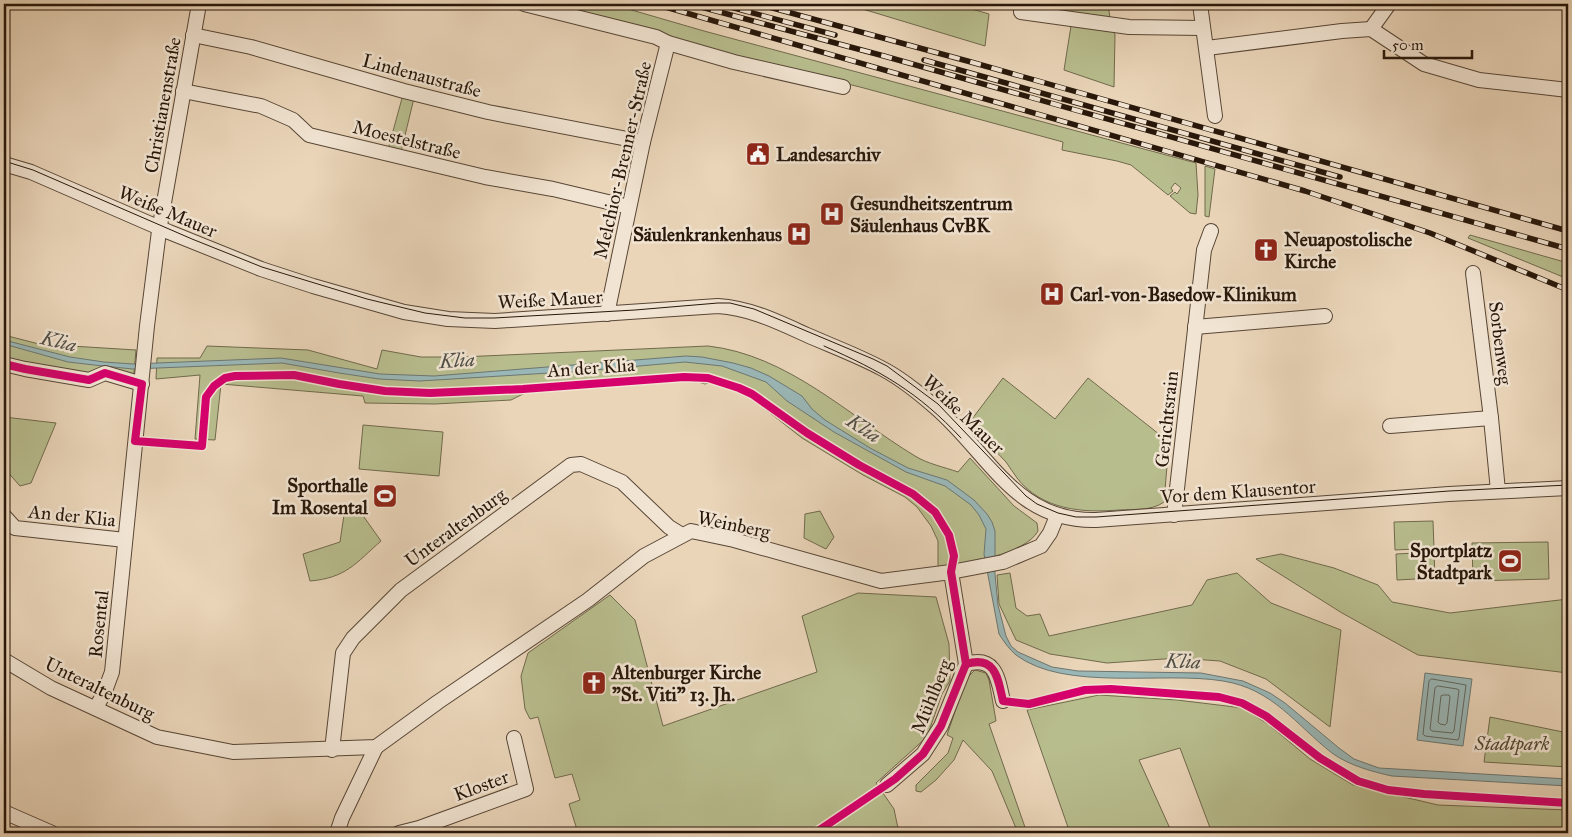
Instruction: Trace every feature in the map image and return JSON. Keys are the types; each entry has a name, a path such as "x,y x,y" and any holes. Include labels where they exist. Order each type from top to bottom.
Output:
{"street":[{"name":"Christianenstraße","path":"125,540 160,228 199,4"},
{"path":"524,4 656,37 668,44 734,62 843,86"},
{"path":"1200,4 1214,116"},
{"path":"1371,29 1389,4"},
{"path":"1021,8 1129,27 1203,28"},
{"path":"1207,48 1371,29 1424,64 1479,80 1568,90"},
{"name":"Lindenaustraße","path":"193,35 251,47 478,110 643,142"},
{"name":"Melchior-Brenner-Straße","path":"607,314 643,142 668,44"},
{"name":"Moestelstraße","path":"183,91 261,106 293,120 309,135 485,177 553,189 629,207"},
{"name":"Weiße Mauer","path":"4,164 32,172 160,228 261,269 366,302 411,313 448,319 479,321 718,306 754,312 870,362 899,378 935,407 1024,499 1036,507 1057,516"},
{"name":"Gerichtsrain","path":"1174,515 1204,250 1211,231"},
{"name":"Sorbenweg","path":"1473,273 1498,491"},
{"path":"1195,327 1325,316"},
{"path":"4,364 89,380 105,373 142,381"},
{"path":"1390,426 1491,418"},
{"name":"Unteraltenburg","path":"332,750 344,653 353,638 401,590 571,465 582,464 622,482 669,527 682,535"},
{"name":"Vor dem Klausentor","path":"1057,516 1085,520 1498,491 1568,488"},
{"name":"An der Klia","path":"4,516 9,528 125,540"},
{"name":"Weinberg","path":"376,747 438,702 588,600 644,556 692,531 734,540 881,581 950,572 1003,562 1041,546 1050,533 1057,516"},
{"name":"Rosental","path":"96,708 112,672 125,540"},
{"name":"Mühlberg","path":"887,785 923,754 941,726 966,664 950,572"},
{"name":"Unteraltenburg","path":"4,660 46,685 157,737 233,752 376,747"},
{"path":"966,664 976,661 992,668 998,676 1003,701"},
{"name":"Kloster","path":"398,833 419,828 526,789 514,738"},
{"path":"337,833 342,818 376,747"},
{"path":"4,812 52,833"}],"green space":[{"path":"543,4 611,4 704,31 1196,163 1198,195 1196,214 1190,213 1170,196 1175,192 1177,194 1181,188 1175,183 1171,188 1173,191 1168,195 1131,165 1062,150 1063,142 860,87 682,44"},
{"path":"846,4 955,4 989,14 985,46"},
{"path":"1021,4 1108,4 1111,25 1021,12"},
{"path":"1071,26 1112,31 1115,34 1114,87 1064,70"},
{"path":"404,91 415,94 400,156 387,153"},
{"path":"1205,166 1215,169 1209,217 1205,216"},
{"path":"1470,235 1568,263 1568,279 1468,238"},
{"path":"4,335 39,344 136,350 133,383 6,370 4,391"},
{"path":"207,346 308,350 377,369 382,350 421,357 461,357 708,346 737,352 765,361 817,389 890,440 925,461 958,472 970,458 1014,506 1037,523 1038,531 1021,546 1008,552 938,570 938,541 931,526 917,507 905,497 863,475 802,438 751,398 729,387 712,382 705,384 695,381 625,383 527,392 511,400 435,404 365,403 363,396 221,384 215,440 195,439 200,375 156,379 157,358 200,358"},
{"path":"1003,378 1055,419 1088,378 1169,442 1164,502 1154,507 1142,509 1077,510 1051,503 1027,489 1006,462 969,423"},
{"path":"4,417 56,423 31,483 20,486 4,468"},
{"path":"363,425 443,432 439,476 359,469"},
{"path":"359,510 381,541 357,563 342,573 333,577 310,581 303,554 340,542 344,515"},
{"path":"820,511 834,537 826,549 804,538 805,514"},
{"path":"1433,521 1434,548 1395,550 1394,522"},
{"name":"Sportplatz Stadtpark","path":"1548,542 1549,579 1473,581 1472,543"},
{"path":"1434,552 1435,578 1397,580 1396,554"},
{"path":"1281,554 1334,568 1378,585 1392,602 1450,613 1568,599 1568,673 1418,655 1342,613 1256,559"},
{"path":"1010,573 1016,608 1027,616 1040,614 1049,636 1192,605 1207,580 1237,573 1271,603 1341,630 1330,727 1266,679 1220,661 1178,658 1107,663 1050,654 1016,640 999,604 997,575"},
{"path":"858,593 936,597 949,644 950,681 942,694 927,737 876,783 894,809 899,833 578,833 569,804 580,800 572,774 555,778 538,717 530,719 525,709 521,676 528,653 610,595 635,620 663,726 817,672 802,616"},
{"path":"975,670 986,673 989,680 996,721 989,724 1027,833 1018,833 992,771 963,740 954,760 936,780 921,792 916,791 916,785 948,753 953,738 947,735 966,679"},
{"path":"1099,695 1177,700 1243,708 1268,724 1310,759 1353,785 1438,805 1568,810 1568,833 1212,833 1180,748 1139,760 1172,833 1070,833 1027,710"},
{"name":"Stadtpark","path":"1490,717 1568,733 1568,767 1484,762"}],"water":[{"path":"4,340 70,357 104,362 133,364 281,358 380,374 434,376 686,356 702,357 751,368 769,376 802,396 812,409 825,420 870,448 908,468 947,480 974,500 987,514 995,531 995,574 998,605 1006,636 1011,646 1018,652 1052,667 1078,671 1201,673 1243,681 1270,693 1285,703 1354,759 1379,768 1568,779 1568,786 1392,776 1361,768 1338,757 1270,700 1241,685 1199,679 1087,677 1061,673 1037,666 1016,655 999,634 984,554 986,529 971,505 945,486 906,472 834,432 787,401 766,382 722,366 685,362 582,371 420,381 379,379 282,363 133,369 68,362 4,344"},
{"path":"1425,673 1472,679 1463,746 1417,740"}],"tram line":[{"path":"4,161 33,170 192,239 262,267 367,299 425,313 465,318 494,318 718,303 730,303 754,309 887,366 938,404 1026,496 1037,504 1058,513 1076,517 1449,491 1568,485"},
{"path":"824,346 863,364 898,384 914,395 961,438"}],"railway":[{"path":"655,4 1305,191 1430,233 1568,290"},
{"path":"690,4 884,56 1568,249"},
{"path":"719,4 835,35"},
{"path":"758,4 971,62 1568,231"},
{"path":"924,60 1340,177"}],"cycle path":[{"path":"4,364 89,380 105,373 142,384 135,441 202,446 206,397 214,386 225,378 235,376 294,375 385,391 430,393 523,389 684,377 708,378 752,394 807,433 859,465 913,494 935,512 949,535 954,556 951,572 966,664 941,726 923,754 895,779 815,833"},
{"path":"966,664 976,662 990,666 997,677 1003,701 1029,704 1085,690 1111,689 1219,697 1242,703 1266,716 1320,758 1358,781 1388,790 1568,803"}],"place":[{"name":"Landesarchiv","path":"758,154"},
{"name":"Gesundheitszentrum Säulenhaus CvBK","path":"832,214"},
{"name":"Säulenkrankenhaus","path":"799,234"},
{"name":"Neuapostolische Kirche","path":"1266,250"},
{"name":"Carl-von-Basedow-Klinikum","path":"1052,294"},
{"name":"Sporthalle Im Rosental","path":"385,496"},
{"name":"Sportplatz Stadtpark","path":"1510,561"},
{"name":"Altenburger Kirche \"St. Viti\" 13. Jh.","path":"594,683"}],"water label":[{"name":"Klia","path":"59,341"},
{"name":"Klia","path":"457,360"},
{"name":"Klia","path":"864,428"},
{"name":"Klia","path":"1183,661"}]}
